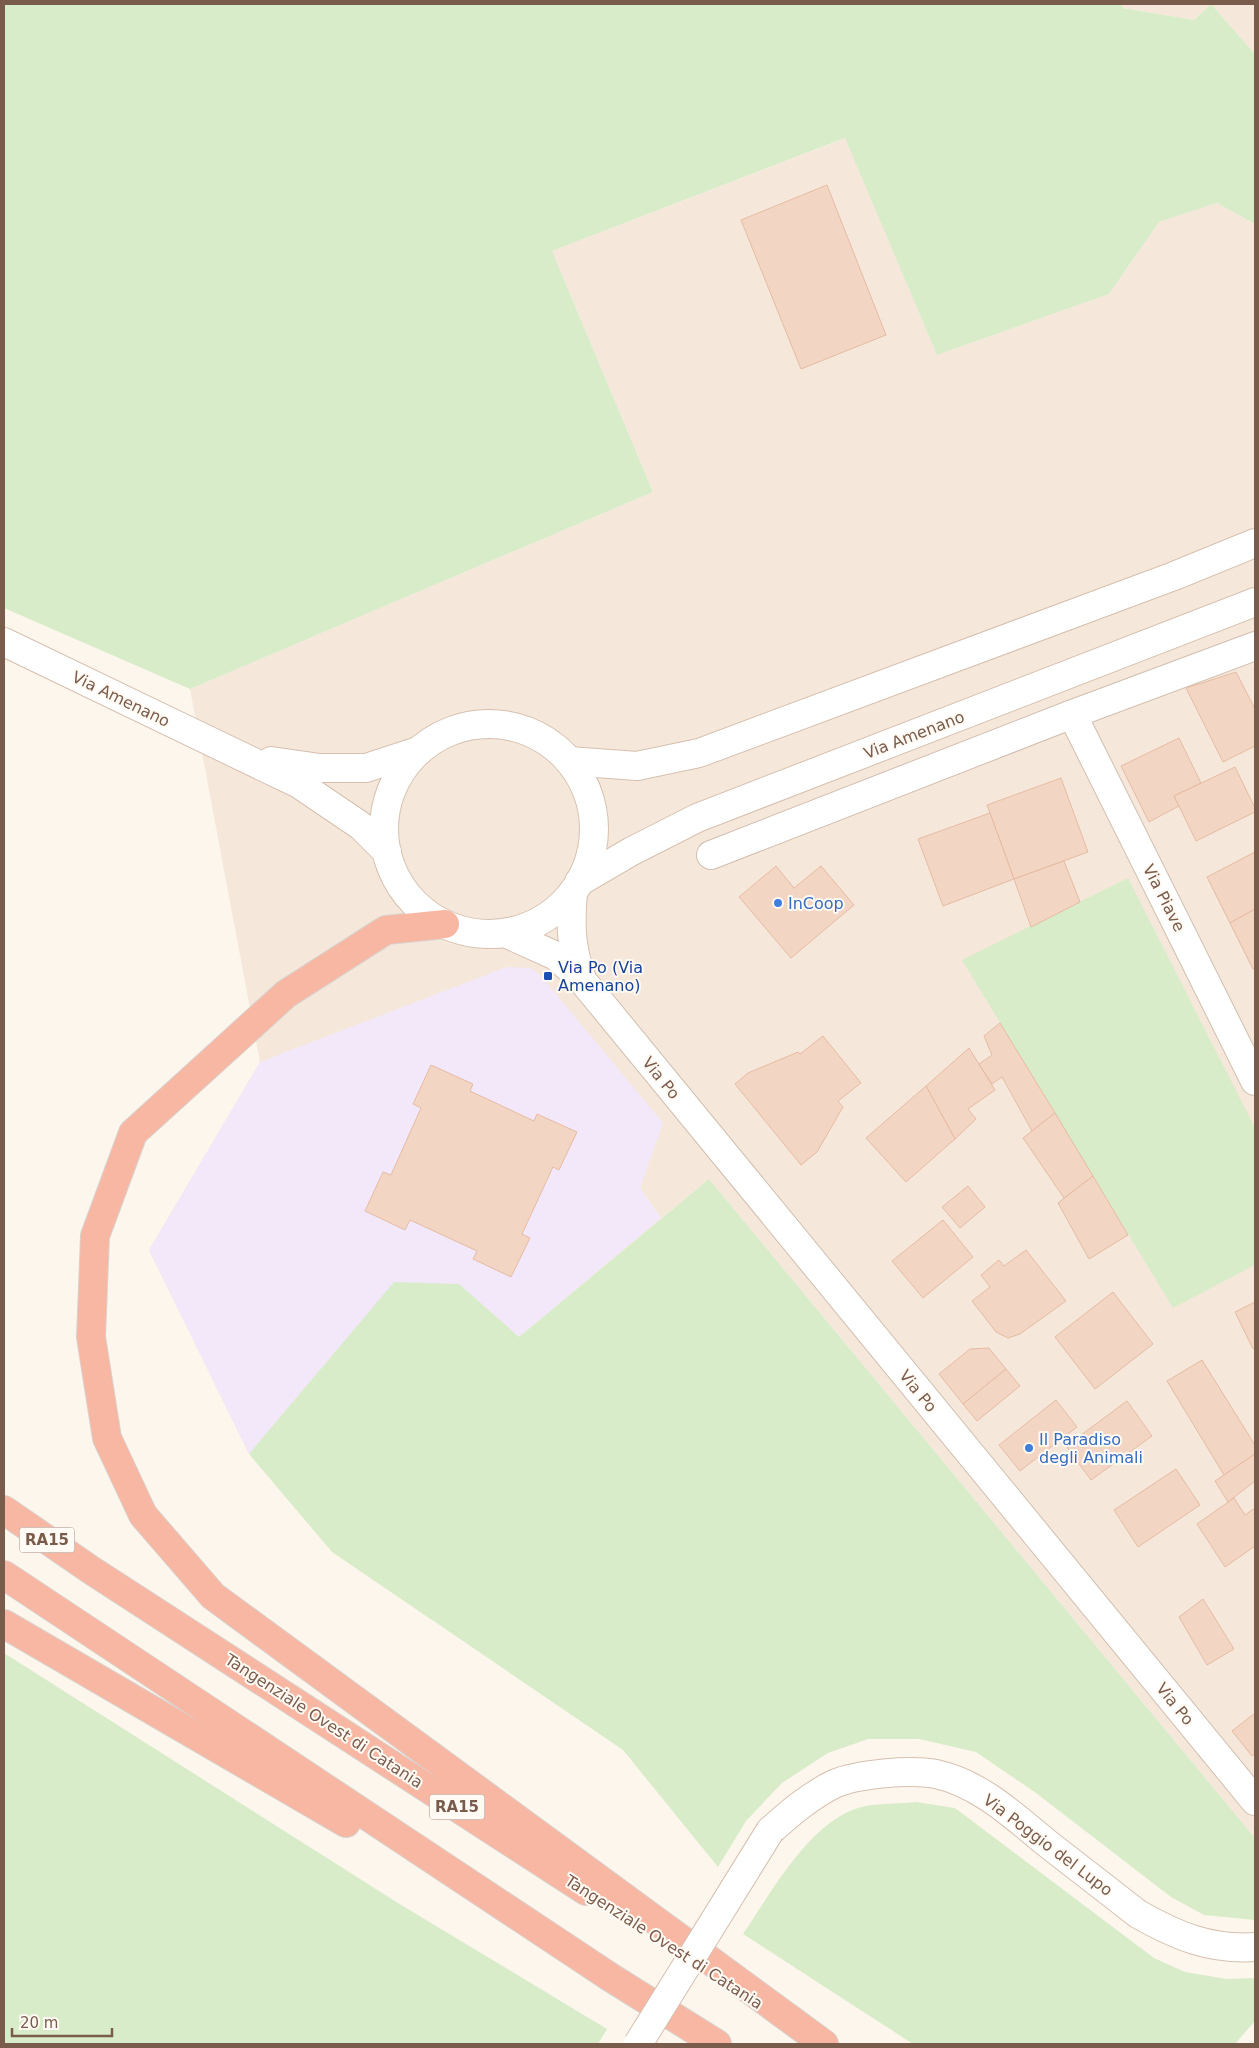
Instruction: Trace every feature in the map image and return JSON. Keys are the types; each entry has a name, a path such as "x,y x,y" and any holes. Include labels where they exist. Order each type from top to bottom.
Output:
{"highway":[{"path":"445,924 386,930 286,994 133,1133 95,1236 90,1336 107,1438 143,1515 213,1596 824,2044"},
{"name":"Tangenziale Ovest di Catania","path":"4,1510 108,1581 824,2044"},
{"path":"4,1575 610,1977 717,2044"},
{"path":"4,1624 610,1977"}],"street":[{"path":"569,761 638,766 699,753 1174,576 1255,543"},
{"name":"Via Amenano","path":"576,887 632,851 697,818 1255,602"},
{"name":"Via Amenano","path":"4,642 299,784 361,826 387,852"},
{"path":"711,855 1070,715 1255,646"},
{"name":"Via Piave","path":"1070,715 1081,733 1255,1081"},
{"path":"496,724 524,729 540,737 569,761 583,782 592,807 594,833 590,858 576,887 559,907 534,924 505,933 475,933 445,924 420,908 399,883 387,852 384,820 392,788 403,768 418,751 441,735 459,728 468,725 496,724"},
{"path":"238,755 320,768 366,768 418,751"},
{"path":"576,887 570,927 576,963 582,980"},
{"path":"505,933 556,956 582,980"},
{"name":"Via Po","path":"582,980 1255,1801"},
{"name":"Via Poggio del Lupo","path":"638,2044 770,1831 803,1802 835,1784 870,1775 936,1774 969,1787 1006,1810 1138,1914 1162,1928 1198,1943 1234,1949 1255,1947"}],"shaded area":[{"path":"1121,4 1211,4 1194,20 1123,8"},
{"path":"1211,4 1255,4 1255,54"},
{"path":"846,138 937,355 1109,294 1159,222 1217,203 1255,224 1255,1838 709,1179 519,1337 394,1283 249,1454 149,1250 260,1062 190,689 653,492 552,251"},
{"path":"507,967 531,968 541,976 663,1123 640,1188 661,1218 519,1337 459,1284 394,1283 249,1454 149,1250 260,1062"}],"green space":[{"path":"4,4 1121,4 1123,8 1194,20 1211,4 1255,54 1255,224 1217,203 1159,222 1109,294 937,355 845,138 552,251 653,492 190,689 4,608"},
{"path":"1128,878 1255,1128 1255,1265 1173,1308 962,960"},
{"path":"709,1179 1255,1838 1255,1920 1204,1915 1171,1897 1036,1793 976,1752 919,1739 868,1739 828,1753 782,1783 746,1821 718,1867 623,1750 332,1552 249,1454 394,1282 459,1284 519,1337"},
{"path":"4,1653 398,1903 607,2029 598,2044 4,2044"},
{"path":"916,1802 955,1808 1154,1958 1185,1972 1227,1979 1255,1978 1255,2021 1235,2044 913,2044 743,1934 795,1858 828,1824 846,1813 866,1806"}],"building":[{"path":"827,185 886,335 801,369 741,220"},
{"path":"1236,672 1255,709 1255,746 1223,762 1186,688"},
{"path":"1179,738 1201,783 1174,796 1179,806 1149,822 1121,766"},
{"path":"1235,767 1255,808 1255,812 1196,841 1174,796"},
{"path":"1061,778 1088,852 1014,879 987,805"},
{"path":"990,813 1014,879 943,906 918,839"},
{"path":"1255,852 1255,909 1230,923 1207,877"},
{"path":"1064,861 1080,902 1031,927 1014,879"},
{"path":"776,866 794,888 821,866 854,905 791,958 739,897"},
{"path":"1255,909 1255,968 1253,969 1230,923"},
{"path":"1000,1023 1055,1113 1032,1131 1002,1077 992,1084 979,1064 992,1055 984,1036"},
{"path":"823,1036 861,1083 838,1101 843,1107 817,1152 801,1165 735,1084 748,1073 798,1052 800,1054"},
{"path":"969,1048 995,1090 968,1109 976,1119 955,1139 926,1086"},
{"path":"431,1065 473,1084 470,1091 534,1121 537,1114 577,1132 559,1170 553,1167 522,1234 530,1238 511,1277 473,1259 477,1251 410,1220 405,1230 365,1211 383,1172 391,1175 421,1108 413,1104"},
{"path":"926,1086 955,1139 906,1182 866,1138"},
{"path":"1055,1113 1093,1176 1064,1198 1023,1138"},
{"path":"1093,1176 1128,1235 1089,1259 1058,1203"},
{"path":"968,1186 985,1207 960,1228 942,1207"},
{"path":"943,1220 973,1257 923,1298 892,1261"},
{"path":"1026,1250 1066,1301 1020,1334 1008,1338 996,1332 972,1301 990,1287 981,1275 999,1260 1004,1266"},
{"path":"1113,1292 1153,1344 1095,1389 1055,1337"},
{"path":"1255,1302 1255,1347 1253,1349 1235,1312"},
{"path":"989,1348 1006,1369 963,1404 939,1374 970,1349"},
{"path":"1202,1360 1255,1445 1255,1454 1224,1475 1167,1381"},
{"path":"1006,1369 1020,1386 977,1421 963,1404"},
{"path":"1056,1400 1077,1427 1020,1471 999,1445"},
{"path":"1127,1401 1152,1436 1091,1480 1066,1446"},
{"path":"1255,1454 1255,1481 1228,1502 1215,1481"},
{"path":"1176,1469 1200,1505 1138,1547 1114,1510"},
{"path":"1234,1498 1245,1515 1255,1508 1255,1546 1225,1567 1197,1524"},
{"path":"1203,1599 1234,1649 1207,1665 1179,1617"},
{"path":"1255,1713 1255,1754 1252,1756 1232,1731"}],"place":[{"name":"InCoop","path":"778,903"},
{"name":"Via Po (Via Amenano)","path":"548,976"},
{"name":"Il Paradiso degli Animali","path":"1029,1448"}]}
